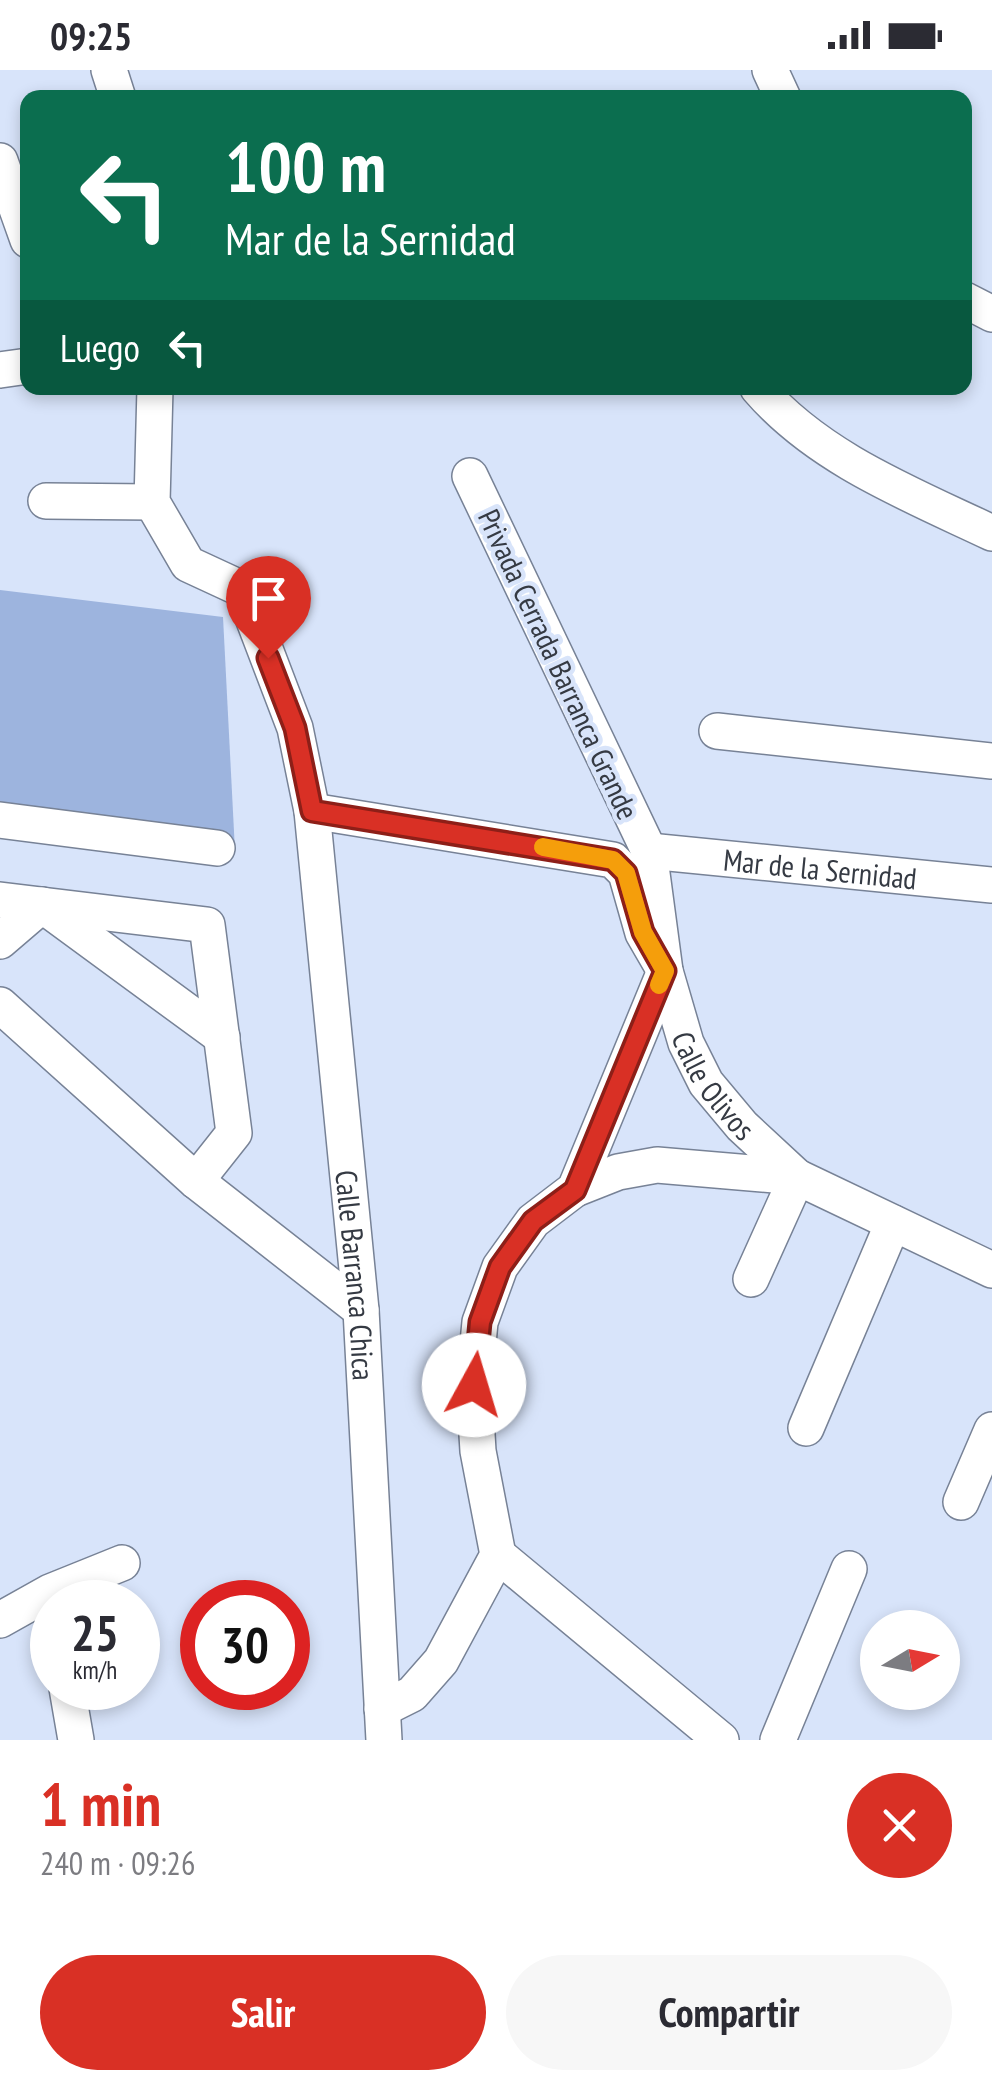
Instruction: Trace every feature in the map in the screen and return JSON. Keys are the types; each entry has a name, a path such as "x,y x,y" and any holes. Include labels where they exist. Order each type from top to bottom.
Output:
{"street":[{"path":"0,161 20,217"},
{"path":"46,500 152,502 155,395"},
{"path":"764,395 780,414 832,452 992,533"},
{"name":"Privada Cerrada Barranca Grande","path":"470,476 649,851 665,971"},
{"name":"Calle Barranca Chica","path":"152,502 188,564 242,589 295,728 312,811 361,1310 383,1724"},
{"path":"718,730 992,760"},
{"path":"312,811 613,860 626,873 643,932 665,971 575,1190"},
{"path":"0,820 217,848"},
{"name":"Mar de la Sernidad","path":"649,851 992,885"},
{"path":"0,900 208,924 234,1133 196,1180"},
{"path":"0,941 42,904"},
{"path":"42,904 222,1037"},
{"name":"Calle Olivos","path":"665,971 686,1043 706,1084 797,1177 992,1270"},
{"path":"0,1006 196,1180 361,1310"},
{"name":"Calle Olivos","path":"498,1555 478,1451 474,1385 480,1322 500,1267 533,1221 575,1190 618,1172 657,1165 797,1177"},
{"path":"750,1279 797,1177"},
{"path":"806,1428 893,1223"},
{"path":"961,1502 992,1430"},
{"path":"383,1724 442,1660 498,1555 721,1740"},
{"path":"88,1580 122,1563"},
{"path":"778,1740 850,1569"},
{"path":"0,1620 30,1608"},
{"path":"71,1710 76,1740"}],"shaded area":[{"path":"0,590 223,617 235,851 0,815"}],"slow traffic":[{"path":"543,847 613,860 626,873 643,932 665,971 659,985"}],"route":[{"path":"268,658 295,728 312,811 613,860 626,873 643,932 665,971 575,1190 533,1221 500,1267 480,1322 474,1385"}]}
